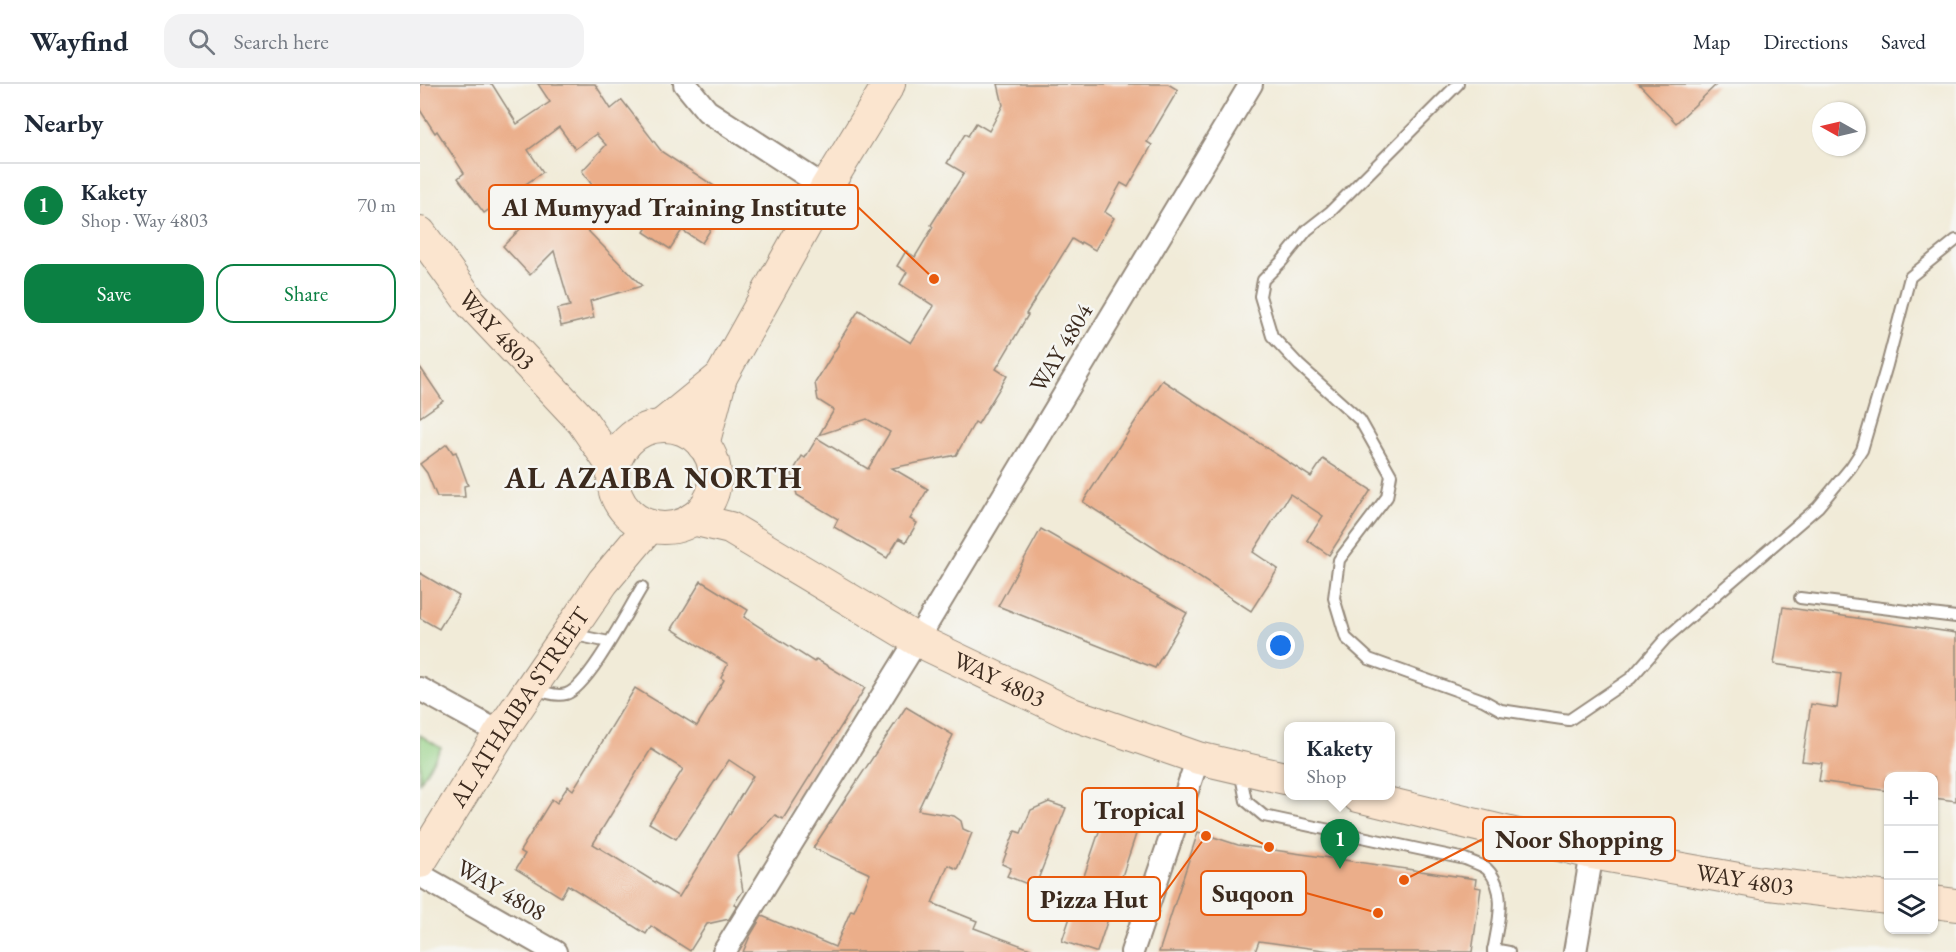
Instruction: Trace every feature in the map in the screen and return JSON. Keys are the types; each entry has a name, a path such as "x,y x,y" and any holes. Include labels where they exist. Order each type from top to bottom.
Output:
{"street":[{"path":"685,84 707,111 826,188"},
{"path":"704,445 721,377 826,188 889,84"},
{"name":"WAY 4804","path":"724,952 917,640 1251,84"},
{"name":"WAY 4803","path":"420,233 471,303 582,421 614,468"},
{"path":"582,421 647,431 685,430 704,445 711,456 714,484 701,508 678,526 664,528 650,526 633,517 620,503 613,480 614,468 618,456 647,431 721,377"},
{"name":"AL ATHAIBA STREET","path":"603,582 620,503"},
{"name":"WAY 4803","path":"701,508 730,528 917,640 1072,714 1198,758 1284,778"},
{"name":"AL ATHAIBA STREET","path":"420,862 500,733 567,634 603,582 650,526"},
{"path":"420,689 500,733"},
{"path":"1132,952 1198,758"},
{"name":"WAY 4803","path":"1378,800 1592,853 1761,883 1884,897"},
{"path":"1575,952 1592,853"},
{"name":"WAY 4808","path":"420,874 555,952"},
{"path":"1938,903 1956,905"}],"lane":[{"path":"1458,84 1330,212 1306,230 1282,261 1263,280 1260,296 1272,336 1299,365 1360,420 1391,475 1387,497 1339,560 1334,598 1346,638 1369,659 1483,700 1501,710 1569,720 1631,678 1666,638 1818,507 1862,450 1910,277 1956,240"},
{"path":"531,687 547,693 565,695 574,691 590,673 642,587"},
{"path":"1800,598 1956,617"},
{"path":"567,634 609,642"},
{"path":"1240,768 1246,801 1264,816 1465,859 1486,869 1495,882 1501,909 1493,951 1509,952"}],"green space":[{"path":"420,735 441,748 420,782"}],"building":[{"path":"420,84 492,84 517,124 550,102 538,84 595,84 611,109 622,100 662,152 731,197 702,243 682,230 670,249 644,232 656,213 626,194 612,213 582,171 606,145 596,134 575,149 559,127 528,150 543,172 484,213 458,178 464,173 437,131 435,133 420,110"},
{"path":"998,84 1168,84 1178,90 1147,142 1152,145 1128,187 1121,183 1105,212 1114,218 1095,250 1072,239 1026,314 1028,315 996,369 1007,376 978,424 975,422 956,455 892,468 928,489 910,519 917,523 906,542 899,538 887,558 834,527 838,519 797,495 792,473 802,456 805,458 817,438 868,469 890,432 867,419 819,435 834,410 818,400 815,383 859,310 911,343 934,306 900,284 907,272 897,266 906,251 915,257 933,227 931,225 964,173 947,163 965,134 968,136 976,123 989,131 1003,105"},
{"path":"1639,84 1717,84 1676,123"},
{"path":"554,196 642,286 590,301 594,318 561,326 557,309 570,306 554,251 530,275 503,246"},
{"path":"420,367 443,401 420,417"},
{"path":"1162,380 1311,477 1323,459 1371,490 1329,555 1307,540 1323,516 1290,494 1253,552 1278,569 1251,611 1083,502"},
{"path":"447,444 453,453 456,452 468,485 464,486 465,497 437,497 427,473 420,464"},
{"path":"1041,529 1187,613 1155,668 998,606"},
{"path":"420,573 459,596 439,629 420,618"},
{"path":"701,581 748,610 744,617 814,662 816,659 865,688 783,819 775,815 737,856 743,891 734,904 737,906 729,919 707,924 690,951 651,926 646,934 568,885 561,897 516,869 525,854 520,851 552,799 557,803 568,786 573,790 635,688 697,726 724,680 721,678 728,664 672,629","holes":["651,749 683,769 649,823 676,839 729,760 753,776 679,897 593,844"]},
{"path":"1783,607 1956,633 1956,801 1938,799 1938,772 1884,772 1884,790 1819,781 1822,763 1802,761 1811,704 1837,708 1841,674 1774,664"},
{"path":"906,707 953,735 918,810 954,816 961,821 963,829 972,833 957,869 948,865 932,903 977,921 974,928 1033,950 1032,952 743,952 762,916 835,947 870,874 813,848"},
{"path":"1049,802 1066,808 1035,887 1007,876 1011,868 1002,864 1015,831 1021,833 1031,810"},
{"path":"1106,811 1140,822 1097,952 1095,952 1062,941"},
{"path":"1198,832 1238,845 1476,879 1475,887 1481,888 1472,952 1337,952 1259,941 1255,952 1159,952"}],"place":[{"name":"Al Mumyyad Training Institute","path":"934,279"},
{"name":"Pizza Hut","path":"1206,836"},
{"name":"Tropical","path":"1269,847"},
{"name":"Kakety","path":"1340,869"},
{"name":"Noor Shopping","path":"1404,880"},
{"name":"Suqoon","path":"1378,913"}],"district":[{"name":"AL AZAIBA NORTH","path":"654,478"}]}
